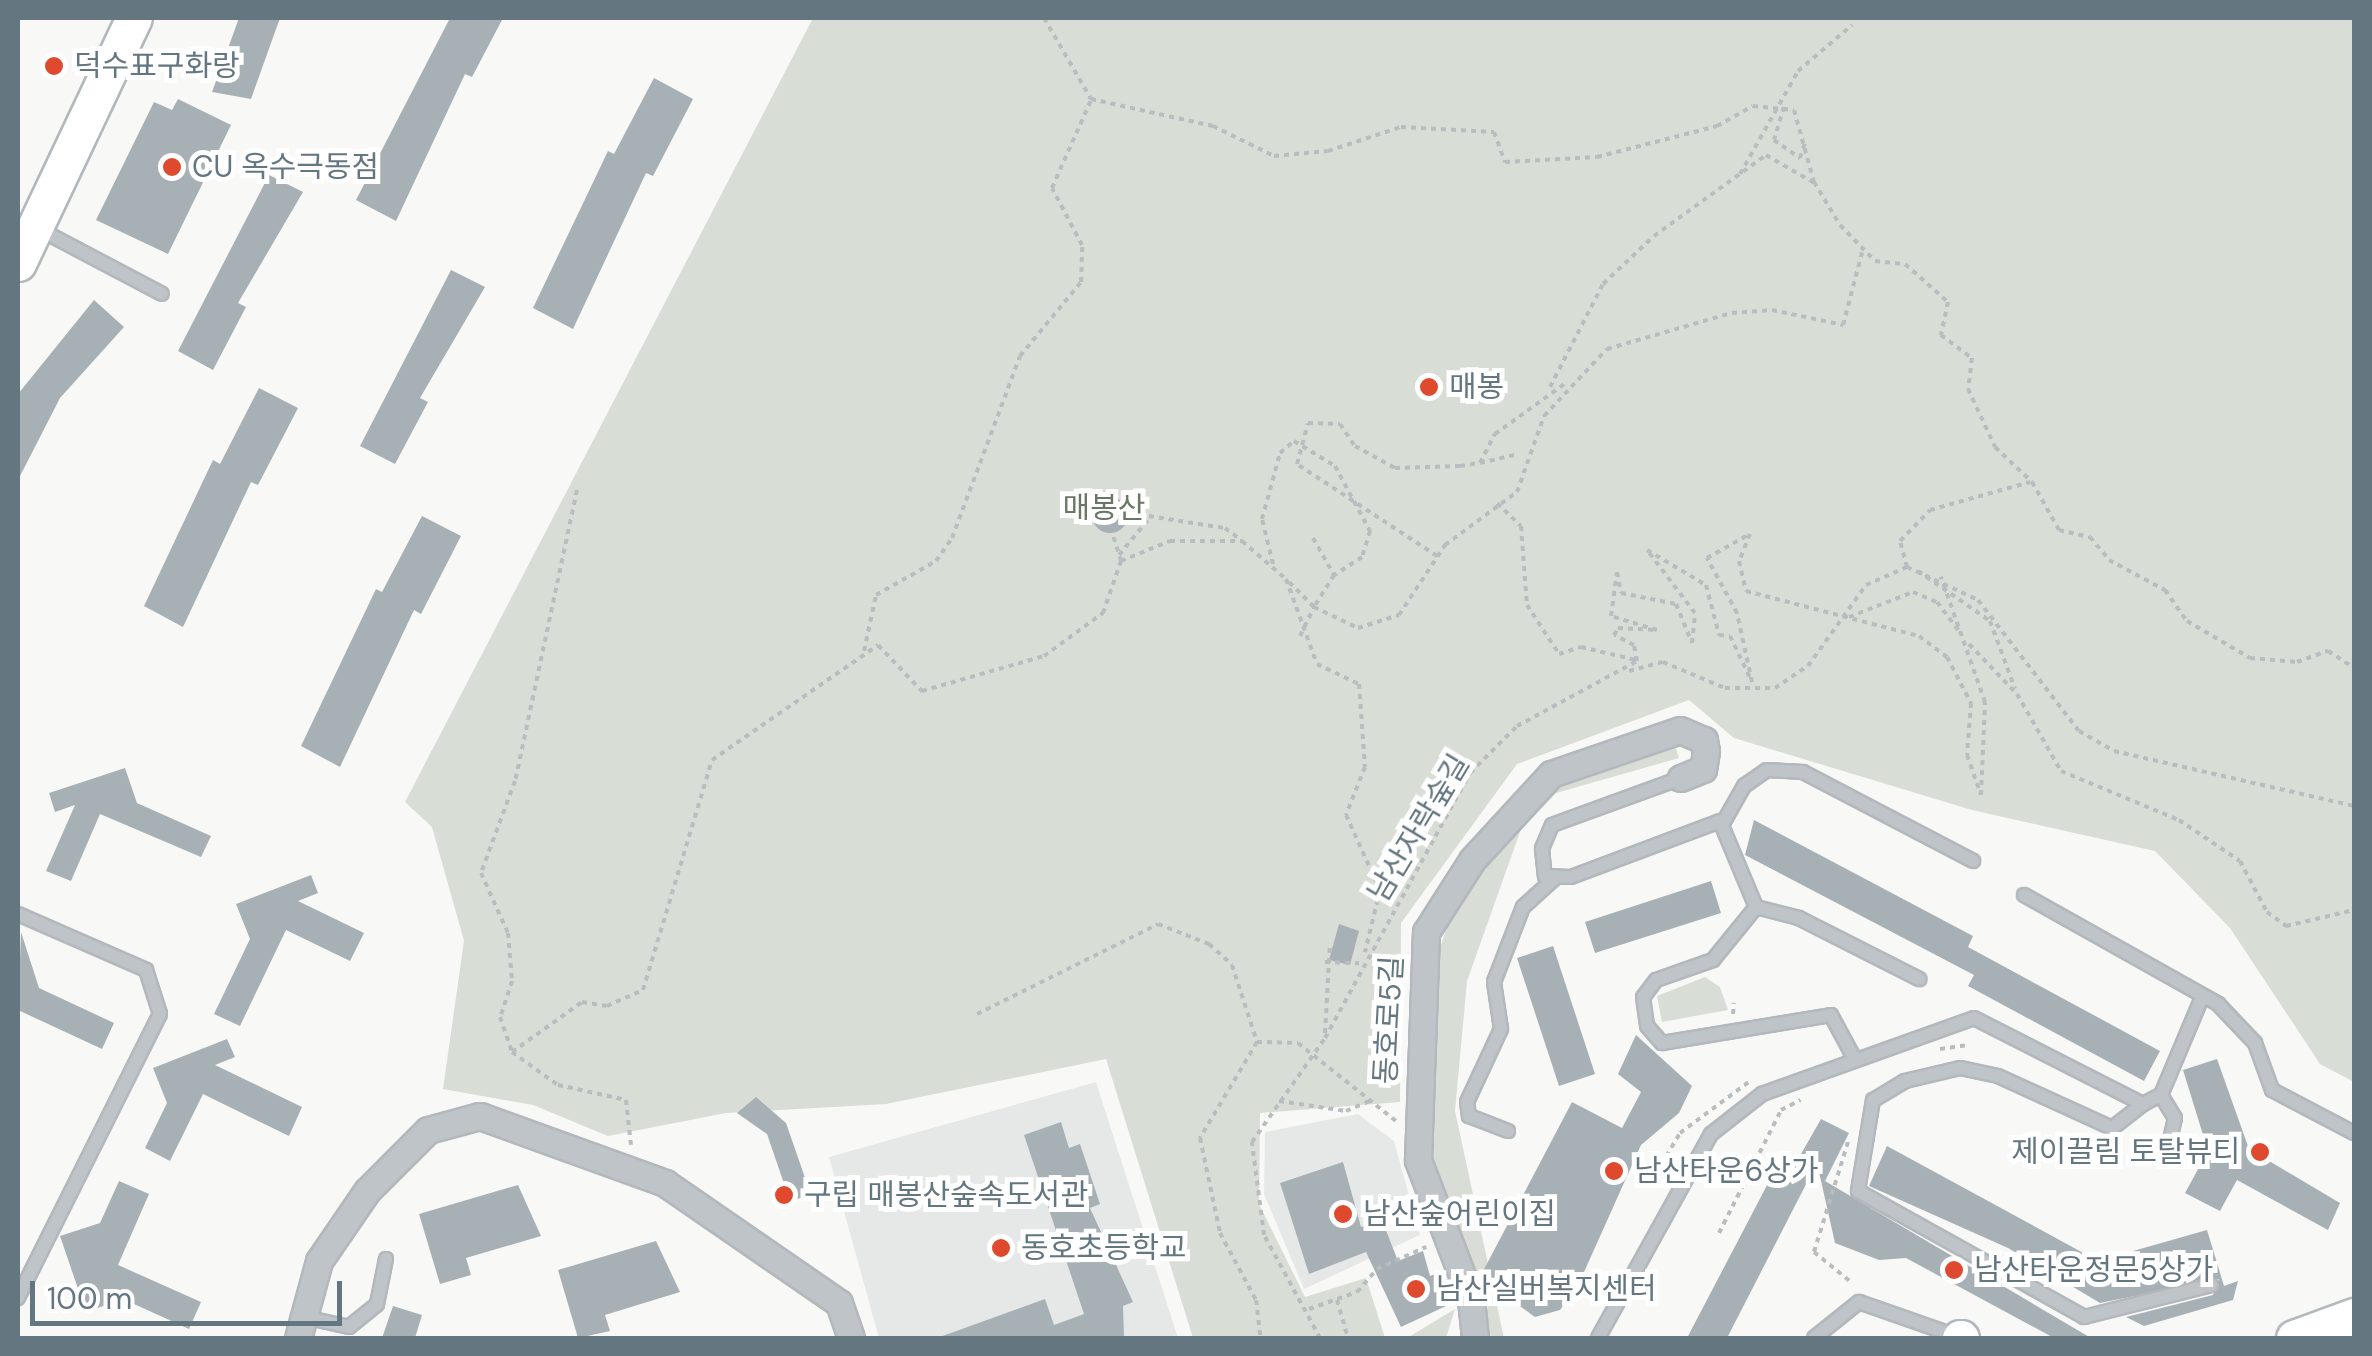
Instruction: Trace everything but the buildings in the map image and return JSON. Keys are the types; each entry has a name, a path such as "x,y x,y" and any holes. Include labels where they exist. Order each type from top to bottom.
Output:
{"main road":[{"path":"18,263 134,18"},
{"path":"2294,1338 2354,1316"}],"street":[{"name":"동호로5길","path":"1474,1338 1478,1323 1445,1241 1416,1146 1426,932 1436,910 1530,788 1551,774 1680,730 1706,751 1703,768 1681,778"},
{"path":"301,1328 319,1261 367,1192 428,1130 480,1116 664,1183 839,1304 851,1338"}],"lane":[{"path":"35,226 162,294"},
{"path":"1508,1131 1469,1116 1467,1102 1500,1029 1494,982 1523,907 1556,877 1723,823 1744,786 1767,770 1803,772 1974,861"},
{"path":"1556,877 1540,864 1552,826 1681,778"},
{"path":"1723,823 1756,907"},
{"path":"2024,895 2201,1000 2255,1043 2272,1090 2354,1133"},
{"path":"1756,907 1798,918 1919,979"},
{"path":"1756,907 1714,960 1656,980 1643,997 1647,1026 1662,1043 1831,1015 1852,1056"},
{"path":"18,914 146,970 160,1014 18,1298"},
{"path":"2201,1000 2161,1095 2112,1128 1998,1076 1960,1068 1905,1081 1873,1100 1858,1191 2084,1316 2212,1285"},
{"path":"1598,1338 1711,1134 1762,1094 1852,1056 1974,1018 2143,1104"},
{"path":"2161,1095 2175,1118 2167,1152"},
{"path":"301,1328 349,1326 377,1304 386,1259"},
{"path":"1814,1338 1859,1302 1961,1338"}],"path":[{"path":"1044,18 1091,98 1213,126 1274,156 1328,152 1400,127 1494,132 1505,162 1597,157 1773,104 1784,105 1806,135 1816,184"},
{"path":"1738,178 1773,104 1852,25"},
{"path":"864,650 876,595 936,561 952,538 1020,356 1081,282 1082,245 1052,188 1091,98"},
{"path":"1784,105 1774,140 1800,158 1806,135"},
{"path":"1480,462 1495,434 1550,387 1603,284 1766,155 1816,184 1863,249 1929,279 1948,302 1941,335 1972,358 1968,389 1995,447 2032,482 2059,530 2090,537 2216,640 2250,658 2297,662 2328,651 2354,668"},
{"path":"1130,513 1225,528 1274,566 1314,607 1358,628 1392,618 1436,556 1497,502 1517,492 1544,416 1570,382 1607,348 1678,324 1772,310 1843,325 1863,249"},
{"path":"1550,387 1570,382"},
{"path":"1436,556 1296,464 1306,445 1308,424 1340,424 1355,446 1396,468 1480,462 1515,455"},
{"path":"1274,566 1262,519 1280,453 1294,441 1306,445 1363,507 1370,530 1362,556 1334,575 1300,636"},
{"path":"1907,567 1900,540 1930,510 2032,482"},
{"path":"577,490 524,742 481,873 508,933 512,980 500,1017 512,1052 558,1085 626,1100 635,1122 627,1169"},
{"path":"1497,502 1520,526 1527,604 1560,654 1581,647 1637,661 1634,645 1614,635 1618,628 1657,630 1611,616 1616,572 1621,592 1676,604 1692,643 1697,627 1648,550 1706,586 1719,635 1730,636 1752,682 1737,613 1707,558 1750,534 1738,561 1746,591 1919,636 1947,657 1974,714 1967,755 1981,796 1985,702 1968,642 1942,588 1942,577"},
{"path":"512,1052 582,1002 606,1006 643,990 712,760 808,701 826,674 878,645 922,691 974,682 1080,634 1103,613 1120,558 1152,515"},
{"path":"1113,535 1120,558"},
{"path":"1312,538 1334,575"},
{"path":"1120,558 1170,541 1242,541"},
{"path":"1626,672 1663,662 1758,694 1808,666 1866,586 1907,567 1942,577 2006,625 2080,731 2114,751 2354,806"},
{"path":"1918,570 1990,621 2017,694 2049,762 2192,828 2240,861 2267,912 2286,926 2354,910"},
{"path":"1286,579 1300,636 1317,664 1363,695 1365,767 1346,816 1380,890 1365,957"},
{"path":"1844,618 1913,592 1937,602 2017,694"},
{"name":"남산자락숲길","path":"1320,1338 1308,1309 1264,1235 1249,1174 1252,1142 1325,1038 1360,963 1411,890 1470,772 1517,726 1626,672 1637,661"},
{"path":"976,1014 1158,924 1209,944 1232,966 1258,1042"},
{"path":"1325,1038 1334,983 1326,962 1331,947"},
{"path":"1326,962 1360,963"},
{"path":"1258,1042 1288,1039 1310,1056 1338,1068 1375,1100 1346,1111 1279,1101"},
{"path":"1258,1042 1200,1138 1220,1233 1256,1300 1261,1338"},
{"path":"1928,1051 1968,1046"},
{"path":"1651,1182 1680,1133 1756,1078"},
{"path":"1719,1233 1781,1110 1810,1092"},
{"path":"1850,1137 1814,1252 1851,1282"},
{"path":"1308,1309 1336,1299 1402,1255 1445,1241"},
{"path":"1336,1299 1348,1338"}],"shaded area":[{"name":"동호초등학교","path":"1096,1082 1178,1338 879,1338 829,1157"},
{"name":"남산숲어린이집","path":"1358,1114 1394,1141 1420,1235 1304,1289 1264,1194 1265,1132"}],"green space":[{"name":"매봉산","path":"813,18 2354,18 2354,1082 2320,1064 2230,928 2155,851 1972,810 1734,738 1689,700 1517,764 1401,923 1400,1102 1260,1113 1259,1204 1305,1297 1366,1278 1385,1338 1193,1338 1106,1059 886,1104 726,1113 608,1136 533,1105 443,1089 464,941 432,827 405,802"},
{"path":"1674,743 1679,758 1556,793 1521,829 1467,981 1455,1111 1504,1338 1480,1338 1488,1306 1424,1142 1434,968 1447,926 1525,809 1555,780"},
{"path":"1705,977 1720,987 1728,1010 1662,1022 1657,996"},
{"path":"1455,1309 1446,1338 1407,1338"}],"place":[{"name":"덕수표구화랑","path":"54,66"},
{"name":"CU 옥수극동점","path":"172,167"},
{"name":"매봉","path":"1429,387"},
{"name":"제이끌림 토탈뷰티","path":"2260,1152"},
{"name":"남산타운6상가","path":"1614,1171"},
{"name":"구립 매봉산숲속도서관","path":"784,1195"},
{"name":"남산숲어린이집","path":"1343,1214"},
{"name":"동호초등학교","path":"1001,1248"},
{"name":"남산타운정문5상가","path":"1954,1270"},
{"name":"남산실버복지센터","path":"1416,1289"}]}
